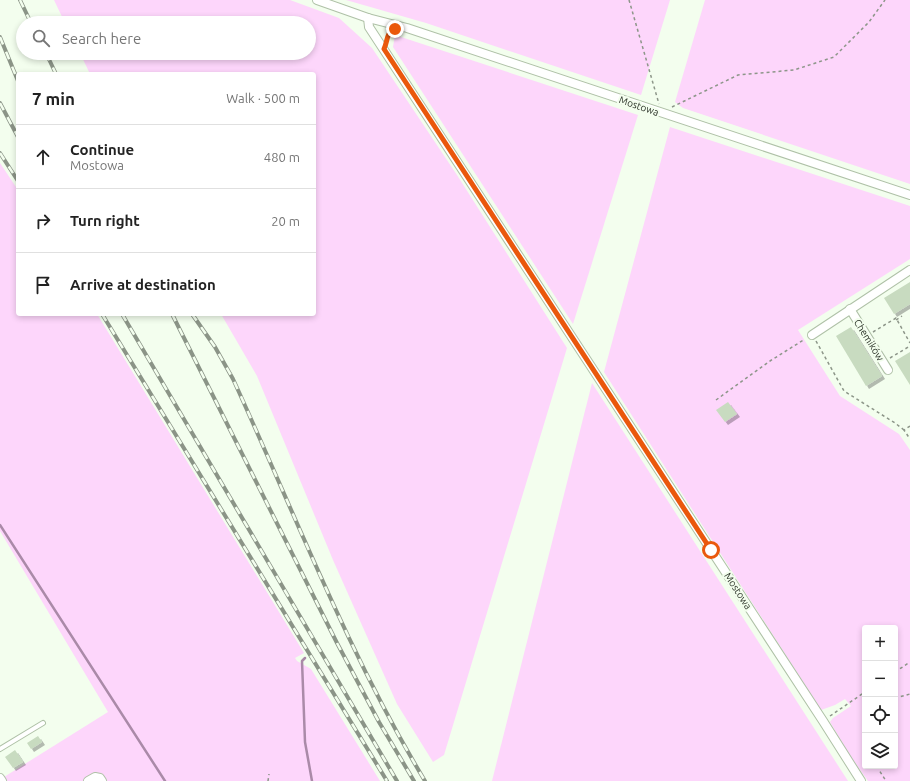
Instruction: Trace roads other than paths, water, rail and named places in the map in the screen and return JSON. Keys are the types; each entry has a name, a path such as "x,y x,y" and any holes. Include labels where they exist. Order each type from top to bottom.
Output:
{"street":[{"name":"Mostowa","path":"317,0 368,18 407,28 910,195"},
{"name":"Mostowa","path":"368,18 369,27 862,781"},
{"name":"Chemików","path":"812,335 910,270"},
{"name":"Chemików","path":"850,309 886,366"},
{"path":"88,781 95,777 100,778 102,781"}],"lane":[{"path":"0,749 43,723"}],"waterway":[{"path":"0,525 165,781"},
{"path":"305,658 302,661 305,742 312,781"}],"railway":[{"path":"20,0 28,16"},
{"path":"0,37 16,76"},
{"path":"49,60 55,72"},
{"path":"0,103 16,133"},
{"path":"0,153 16,178"},
{"path":"103,316 387,781"},
{"path":"123,316 397,781"},
{"path":"173,316 337,643 379,722 414,781"},
{"path":"193,316 215,347 233,379 323,583 371,683 397,733 425,781"}]}
